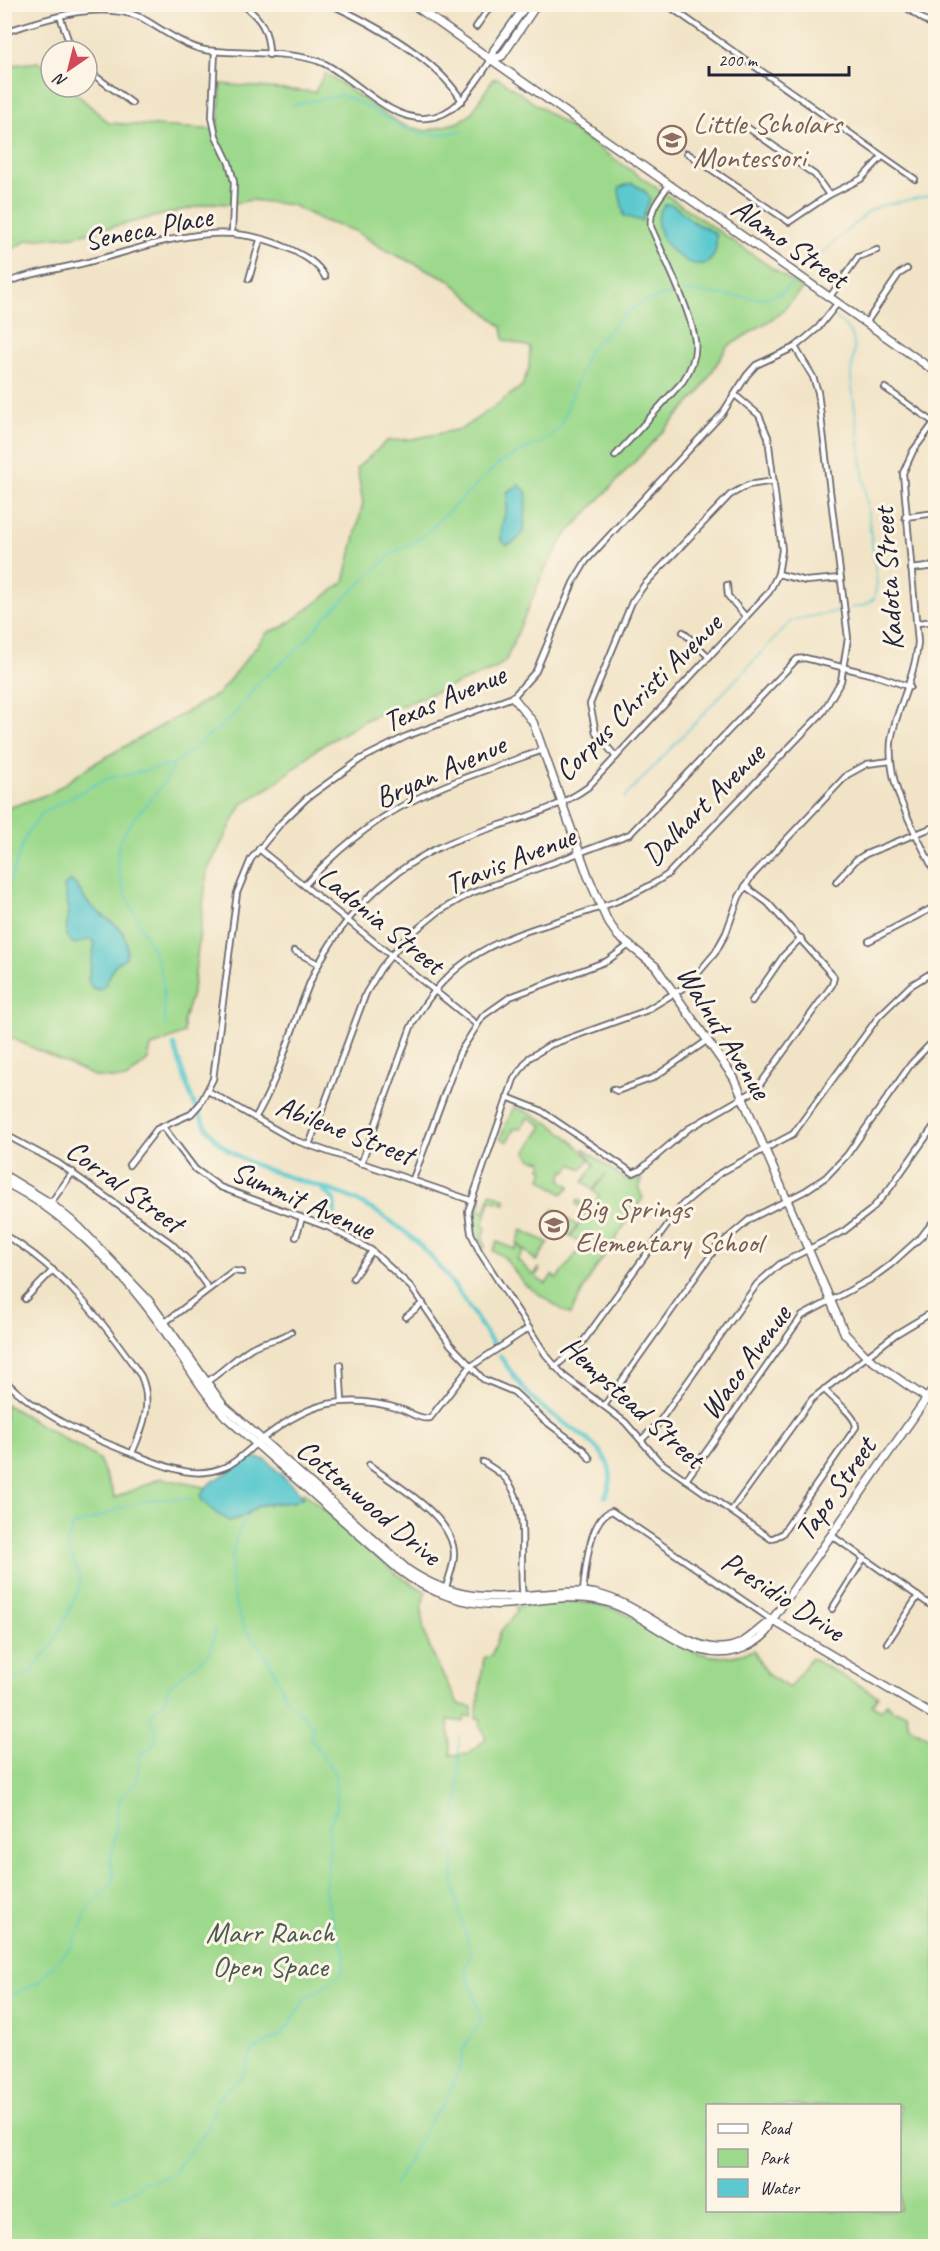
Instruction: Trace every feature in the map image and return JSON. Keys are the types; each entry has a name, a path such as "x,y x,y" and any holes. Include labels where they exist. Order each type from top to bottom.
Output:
{"street":[{"path":"242,4 263,24 267,33 269,55"},
{"path":"330,4 363,19 425,63 446,81 462,101"},
{"path":"477,27 492,4"},
{"path":"4,32 90,7 118,9 137,16 193,46 215,51 305,58 322,63 406,116 436,117 453,109 462,101 526,4"},
{"path":"491,60 502,56 537,4"},
{"path":"666,4 915,180"},
{"path":"902,4 936,28"},
{"name":"Alamo Street","path":"416,6 936,372"},
{"path":"60,16 68,39"},
{"path":"215,51 212,117 216,136 234,182 232,233"},
{"path":"99,79 132,103"},
{"path":"741,123 815,175 829,195"},
{"path":"687,153 783,221 794,221 829,195 861,179 882,157"},
{"path":"615,456 683,381 694,357 695,341 687,315 651,227 650,216 653,208 669,185"},
{"name":"Seneca Place","path":"4,284 28,274 80,264 175,238 232,233 282,245 303,255 320,268 325,277"},
{"path":"249,279 260,240"},
{"path":"829,298 858,257 877,250"},
{"path":"866,322 899,274 907,269"},
{"name":"Texas Avenue","path":"129,1165 150,1136 191,1114 208,1091 216,1068 237,893 245,869 259,849 307,798 360,759 407,736 513,697 536,671 573,583 586,561 722,414 756,365 795,346 818,328 837,304"},
{"name":"Dalhart Avenue","path":"361,1164 411,1027 434,989 458,965 486,947 647,888 679,866 823,711 836,692 845,668 848,638 841,578 818,392 813,377 795,346"},
{"path":"885,388 935,422"},
{"name":"Corpus Christi Avenue","path":"255,1118 269,1093 319,964 348,920 383,884 427,853 463,837 561,802 588,787 769,592 778,574 782,550 764,424 753,408 735,395"},
{"name":"Kadota Street","path":"935,422 913,451 903,473 905,516 917,623 917,657 910,687 892,734 891,761 897,788 936,876"},
{"path":"616,757 596,733 590,704 632,602 649,580 730,495 748,485 774,482"},
{"path":"905,516 936,513"},
{"path":"911,569 936,566"},
{"path":"778,574 806,581 841,578"},
{"path":"727,585 728,596 746,617"},
{"path":"917,623 936,621"},
{"path":"683,632 709,657"},
{"name":"Travis Avenue","path":"309,1145 359,1007 372,981 391,955 421,924 456,900 622,839 638,828 794,662 805,658 845,668"},
{"path":"845,668 910,687"},
{"name":"Walnut Avenue","path":"513,697 533,722 580,854 611,928 655,966 734,1078 845,1334 867,1357 936,1405"},
{"name":"Bryan Avenue","path":"305,885 347,842 396,808 440,787 543,750"},
{"path":"470,1200 519,1069 540,1050 645,1011 676,995 698,976 715,953 745,886 847,775 867,765 891,761"},
{"path":"836,882 856,860 866,854 936,826"},
{"name":"Ladonia Street","path":"259,849 476,1024"},
{"path":"507,1097 540,1110 627,1171 635,1172 688,1129 743,1098 765,1081 834,980 832,971 768,903 745,886"},
{"path":"869,941 936,906"},
{"path":"752,1001 784,955 801,938"},
{"path":"413,1179 460,1052 476,1024 510,997 607,961 629,945"},
{"path":"294,951 319,964"},
{"path":"555,1367 582,1342 682,1205 720,1173 785,1140 799,1128 879,1016 910,986 936,970"},
{"path":"604,1406 716,1248 750,1219 815,1185 838,1165 912,1064 936,1038"},
{"path":"613,1089 617,1091 653,1078 708,1040"},
{"name":"Abilene Street","path":"208,1091 285,1136 470,1200"},
{"path":"641,1440 657,1425 757,1284 780,1264 844,1231 871,1210 890,1188 936,1123"},
{"name":"Summit Avenue","path":"164,1128 183,1156 209,1180 231,1192 343,1233 372,1251 399,1274 423,1303 450,1344 486,1382 507,1389 521,1397 544,1420 584,1450 590,1459"},
{"name":"Corral Street","path":"4,1134 40,1151 73,1172 171,1243 188,1260 208,1288"},
{"path":"49,1205 73,1172"},
{"name":"Cottonwood Drive","path":"4,1175 49,1205 98,1246 163,1324 203,1385 258,1442 408,1570 445,1592 480,1598 523,1599 583,1595 626,1603 706,1647 721,1648 743,1642 754,1636 772,1620"},
{"name":"Cottonwood Drive","path":"4,1182 49,1205"},
{"name":"Hempstead Street","path":"470,1200 468,1222 474,1243 555,1367 573,1384 625,1422 659,1461 769,1538 777,1538 856,1427 853,1417 824,1389"},
{"path":"296,1237 302,1218"},
{"name":"Waco Avenue","path":"686,1480 796,1323 810,1310 871,1279 890,1265 921,1237 936,1218"},
{"path":"4,1236 53,1270 122,1350 144,1383 147,1399 146,1414 132,1453"},
{"path":"353,1278 372,1251"},
{"path":"25,1299 53,1270"},
{"path":"163,1324 233,1271 242,1272"},
{"path":"406,1317 423,1303"},
{"path":"730,1511 803,1408 896,1334 936,1310"},
{"path":"4,1380 28,1401 62,1424 177,1471 200,1472 226,1466 295,1416 342,1401 373,1403 421,1418 430,1418 470,1366 529,1328"},
{"path":"203,1385 248,1350 267,1341 284,1338 291,1332"},
{"path":"340,1365 342,1401"},
{"name":"Tapo Street","path":"772,1620 936,1385"},
{"path":"483,1462 507,1480 518,1503 522,1528 523,1599"},
{"path":"369,1465 434,1514 449,1534 454,1562 445,1592"},
{"name":"Presidio Drive","path":"583,1595 588,1549 601,1518 608,1511 616,1512 772,1620 936,1717"},
{"path":"831,1535 936,1610"},
{"path":"832,1609 864,1558"},
{"path":"887,1642 918,1596"}],"green space":[{"path":"38,62 39,99 82,99 109,123 218,130 221,84 315,92 325,73 403,125 426,131 459,122 471,114 493,79 498,78 802,289 780,314 727,347 699,393 565,536 544,571 506,660 495,669 367,719 318,748 275,784 242,804 207,871 193,990 184,1019 184,1033 151,1047 148,1060 126,1079 96,1077 5,1035 5,809 51,793 92,765 218,694 268,632 283,627 344,582 363,503 357,468 387,441 412,439 461,429 488,411 522,386 529,368 530,347 504,340 502,327 448,279 387,251 355,231 324,221 292,205 251,200 230,204 212,203 74,236 28,240 5,253 5,66"},
{"path":"514,1107 536,1116 566,1135 589,1160 582,1169 572,1164 567,1171 564,1170 561,1180 570,1186 562,1194 541,1179 544,1171 541,1168 543,1161 531,1159 526,1152 543,1126 528,1117 521,1128 514,1129 507,1142 500,1138"},
{"path":"583,1148 626,1180 642,1180 639,1189 643,1198 592,1274 570,1315 524,1284 504,1257 493,1251 497,1242 515,1249 517,1245 524,1251 517,1259 533,1275 540,1268 536,1278 546,1284 552,1275 557,1279 583,1245 571,1237 587,1212 576,1204 578,1200 591,1207 599,1196 593,1191 606,1174 593,1189 583,1182 594,1165"},
{"path":"491,1193 506,1200 505,1204 490,1200 483,1226 486,1228 483,1237 485,1249 477,1230 476,1211 479,1197 482,1199 479,1210 484,1212"},
{"path":"554,1209 577,1226 570,1236 547,1220"},
{"path":"522,1230 549,1243 536,1261 517,1243"},
{"name":"Marr Ranch Open Space","path":"5,1404 99,1459 115,1498 161,1478 218,1490 246,1516 252,1508 304,1492 395,1573 426,1592 422,1606 422,1620 430,1649 458,1704 472,1707 471,1717 465,1716 464,1722 448,1720 451,1755 468,1754 486,1739 480,1725 481,1719 476,1718 484,1658 491,1656 501,1631 517,1612 516,1607 549,1603 582,1602 604,1606 641,1622 676,1643 712,1656 732,1656 753,1650 768,1675 789,1688 811,1658 878,1696 872,1705 881,1710 887,1703 893,1710 906,1713 909,1726 935,1741 935,2246 5,2246"}],"water":[{"path":"632,183 646,192 650,199 642,221 624,216 619,191 620,187"},
{"path":"666,204 678,208 695,223 716,235 714,255 705,263 693,264 680,257 668,246 660,232 658,217"},
{"path":"519,485 526,491 527,496 523,531 515,542 507,545 501,540 502,524 507,508 507,492"},
{"path":"71,881 88,903 116,925 125,938 126,957 114,966 106,984 99,990 92,988 88,980 95,943 90,939 74,944 66,936 68,907 64,886"},
{"path":"253,1457 266,1460 304,1497 293,1502 260,1505 240,1518 230,1521 217,1514 202,1501 201,1495 209,1484"}],"waterway":[{"path":"293,105 341,95 411,131 443,134 463,130"},
{"path":"804,269 868,212 880,206 936,194"},
{"path":"683,292 756,298 782,292 792,283"},
{"path":"4,897 26,835 43,812 106,779 173,765 204,740 233,716 260,681 303,644 324,618 393,553 421,538 498,464 529,447 540,444 560,427 589,350 627,312 643,302 674,293"},
{"path":"833,316 849,330 854,343 851,378 877,583 874,599 863,606 851,608"},
{"path":"624,798 792,620 839,611"},
{"path":"166,1025 162,975 157,959 123,888 118,853 127,828 157,792 173,765"},
{"path":"174,1045 200,1117 214,1137 226,1148 256,1165 347,1196 406,1232 447,1276 493,1344"},
{"path":"322,1189 334,1200 335,1214"},
{"path":"500,1356 535,1401 579,1433 602,1455 609,1467 610,1481 605,1497"},
{"path":"4,1685 32,1673 51,1647 76,1595 80,1579 66,1544 74,1525 145,1501 192,1499"},
{"path":"112,2200 137,2190 143,2182 155,2181 171,2174 208,2129 216,2103 223,2093 244,2075 252,2051 283,2034 307,1996 323,1988 343,1971 345,1954 334,1928 325,1890 330,1845 329,1826 337,1808 335,1774 310,1736 314,1727 286,1699 274,1670 256,1642 245,1630 236,1606 231,1584 232,1559 236,1539 247,1516"},
{"path":"4,1996 13,1995 28,1988 30,1984 37,1983 72,1946 89,1908 112,1883 114,1876 110,1860 114,1847 117,1806 124,1793 137,1782 140,1754 153,1746 157,1733 150,1715 164,1702 169,1686 210,1653 215,1631"},
{"path":"394,2186 431,2120 446,2099 459,2069 463,2050 482,2021 465,1967 471,1955 456,1898 454,1860 448,1836 457,1818 455,1806 459,1800 459,1736"}],"place":[{"name":"Little Scholars Montessori","path":"672,140"},
{"name":"Big Springs Elementary School","path":"554,1225"}]}
